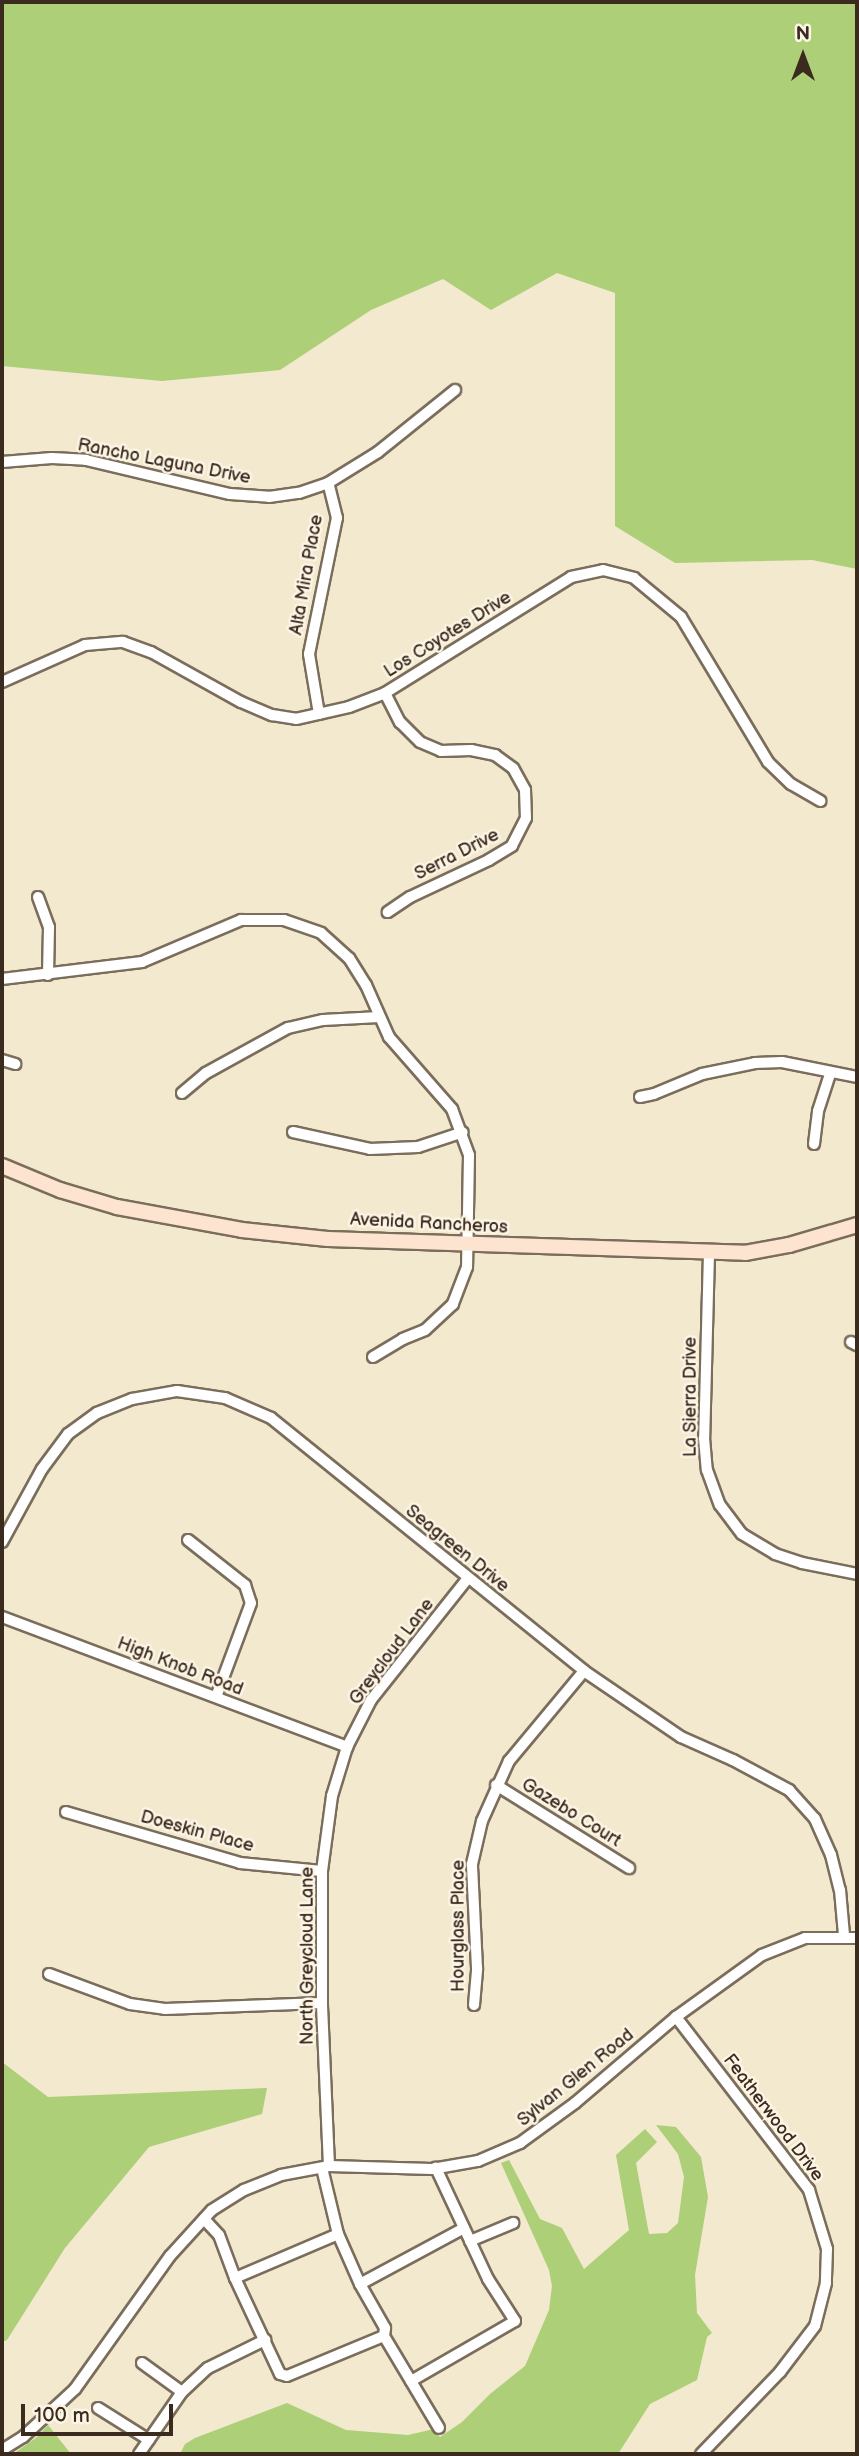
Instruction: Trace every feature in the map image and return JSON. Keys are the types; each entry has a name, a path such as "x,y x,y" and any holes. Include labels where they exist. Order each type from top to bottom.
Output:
{"main road":[{"name":"Avenida Rancheros","path":"3,1168 117,1207 189,1221 328,1239 709,1254 745,1253 789,1245 857,1225"}],"street":[{"name":"Rancho Laguna Drive","path":"2,462 52,458 86,460 230,495 269,497 299,494 328,483 378,452 455,390"},
{"name":"Alta Mira Place","path":"319,714 309,654 337,519 328,483"},
{"name":"Los Coyotes Drive","path":"2,682 85,645 123,642 151,652 241,702 272,715 296,719 385,693 571,577 603,570 634,578 681,617 768,762 791,784 821,801"},
{"name":"Serra Drive","path":"385,693 400,722 420,742 441,751 471,750 495,755 513,768 525,790 526,818 512,846 489,860 410,897 388,912"},
{"path":"38,897 49,927 48,975"},
{"path":"2,979 142,962 241,920 284,920 321,933 349,958 402,1055 452,1109 463,1132 469,1155 467,1267 453,1304 425,1330 402,1339 373,1357"},
{"path":"182,1093 206,1073 288,1028 323,1020 379,1017"},
{"path":"2,1060 15,1064"},
{"path":"640,1097 702,1074 755,1063 782,1062 857,1077"},
{"path":"814,1144 818,1111 830,1073"},
{"path":"293,1132 346,1146 394,1149 418,1147 463,1132"},
{"name":"La Sierra Drive","path":"709,1254 704,1438 707,1470 720,1505 742,1534 775,1554 802,1563 857,1574"},
{"name":"Seagreen Drive","path":"2,1542 42,1469 68,1434 97,1413 132,1399 177,1391 225,1398 271,1418 584,1671 681,1737 733,1760 789,1790 815,1819 831,1855 840,1890 844,1935"},
{"path":"188,1540 245,1585 251,1603 216,1697"},
{"name":"Greycloud Lane","path":"347,1747 372,1699 468,1578"},
{"name":"High Knob Road","path":"2,1617 347,1747"},
{"name":"Hourglass Place","path":"474,2005 477,1968 472,1864 482,1821 509,1761 584,1671"},
{"name":"North Greycloud Lane","path":"347,1747 332,1796 322,1871 326,2167 338,2234 360,2284 385,2328 384,2336 439,2428"},
{"name":"Gazebo Court","path":"496,1785 629,1868"},
{"name":"Doeskin Place","path":"66,1812 240,1863 322,1871"},
{"name":"Sylvan Glen Road","path":"2,2450 23,2437 75,2389 170,2256 212,2210 244,2190 281,2175 326,2167 436,2168 478,2161 520,2143 575,2103 676,2017 762,1955 805,1938 844,1935 857,1938"},
{"path":"49,1974 130,2004 165,2009 322,2003"},
{"name":"Featherwood Drive","path":"676,2017 809,2190 827,2249 825,2283 815,2326 780,2372 701,2454"},
{"path":"411,2381 515,2321 488,2279 436,2168"},
{"path":"204,2219 219,2235 235,2278 280,2374 287,2376 384,2336"},
{"path":"470,2241 513,2223"},
{"path":"360,2284 464,2228"},
{"path":"235,2278 338,2234"},
{"path":"139,2454 182,2392 208,2368 264,2340"},
{"path":"142,2363 182,2392"},
{"path":"98,2408 149,2440"}],"green space":[{"path":"2,2 857,2 857,569 812,560 675,563 615,526 615,293 557,273 491,310 443,279 371,310 280,370 162,381 2,366"},
{"path":"2,2062 48,2097 267,2088 262,2114 149,2147 65,2248 7,2340 2,2342"},
{"path":"656,2125 676,2127 701,2157 708,2197 695,2275 697,2313 712,2333 707,2337 697,2380 650,2404 618,2454 180,2454 185,2444 195,2438 287,2403 346,2430 408,2435 434,2429 440,2437 462,2422 490,2394 525,2366 549,2310 552,2286 549,2270 501,2163 509,2160 540,2219 562,2228 584,2269 629,2230 616,2155 645,2129 657,2142 636,2163 649,2234 667,2233 678,2223 684,2177 678,2154"},
{"path":"48,2425 71,2454 13,2454 37,2437"}]}
